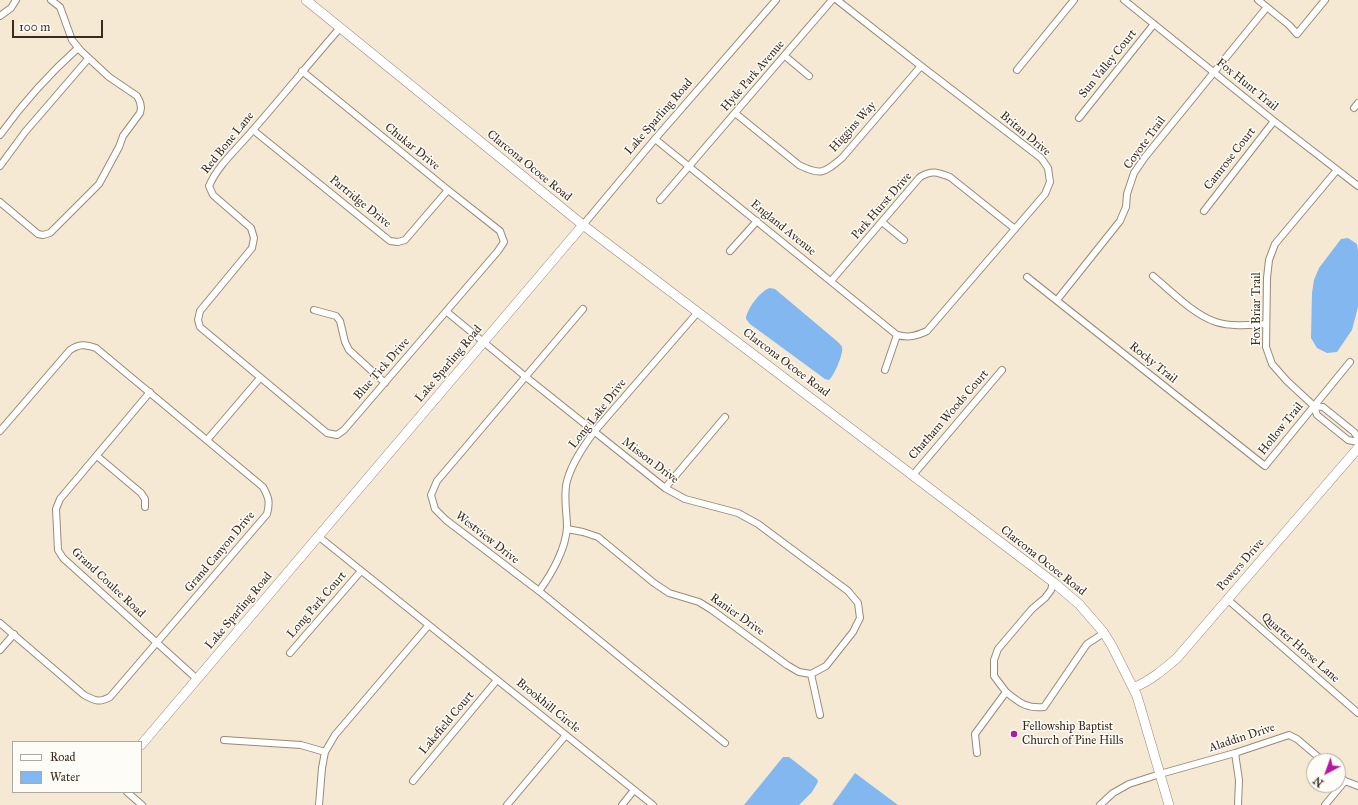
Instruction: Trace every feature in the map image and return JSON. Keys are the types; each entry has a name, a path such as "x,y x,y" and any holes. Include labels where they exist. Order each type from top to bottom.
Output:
{"street":[{"path":"0,16 11,8 16,0"},
{"path":"0,202 38,234 43,235 50,233 99,184 119,147 123,136 140,113 140,102 137,96 109,77 88,59 78,48 72,40 60,7 51,0"},
{"name":"Clarcona Ocoee Road","path":"306,0 583,225 913,475 1053,582 1079,604 1104,633 1133,688 1169,805"},
{"name":"Lake Sparling Road","path":"142,743 655,139 776,0"},
{"name":"Hyde Park Avenue","path":"660,200 832,0"},
{"name":"Britan Drive","path":"837,0 1041,158 1048,168 1050,182 1045,194 927,331 915,336 906,337 897,335"},
{"path":"1017,70 1074,0"},
{"name":"Fox Hunt Trail","path":"1124,0 1274,121 1358,186"},
{"path":"1258,0 1297,34 1325,0"},
{"name":"Coyote Trail","path":"1057,300 1120,221 1126,207 1127,194 1134,173 1145,157 1267,7"},
{"name":"Sun Valley Court","path":"1079,118 1154,24"},
{"name":"Red Bone Lane","path":"260,378 200,327 198,320 200,311 252,248 254,238 251,228 213,195 209,186 214,176 340,28"},
{"path":"0,135 18,110 59,64 78,48"},
{"path":"785,56 809,76"},
{"path":"0,166 25,132 88,59"},
{"name":"Higgins Way","path":"735,113 799,165 812,171 822,172 842,158 921,66"},
{"name":"Chukar Drive","path":"302,71 500,231 504,242"},
{"name":"Camrose Court","path":"1204,211 1274,121"},
{"name":"Partridge Drive","path":"253,130 390,241 398,242 405,240 448,190"},
{"name":"England Avenue","path":"655,139 757,220 897,335"},
{"name":"Fox Briar Trail","path":"1337,170 1275,244 1268,260 1266,346 1272,364 1287,381 1314,406 1317,415 1348,440 1358,442"},
{"name":"Park Hurst Drive","path":"831,281 920,177 929,172 939,172 950,177 1015,229"},
{"path":"730,251 757,220"},
{"path":"882,222 904,240"},
{"name":"Blue Tick Drive","path":"260,378 327,433 337,435 344,430 447,312 504,242"},
{"path":"1153,276 1196,312 1216,322 1236,325 1266,324"},
{"name":"Rocky Trail","path":"1027,277 1265,466"},
{"name":"Westview Drive","path":"583,309 437,481 431,495 435,509 446,520 726,743"},
{"path":"314,310 336,316 340,321 345,342 349,350 385,383"},
{"name":"Misson Drive","path":"447,312 665,488 685,499 738,513 758,524 848,591 858,603 860,618 853,632 826,666 811,674"},
{"name":"Long Lake Drive","path":"538,592 552,573 561,552 567,529 565,499 566,482 582,449 594,432 698,312"},
{"path":"885,370 897,335"},
{"name":"Grand Canyon Drive","path":"0,431 70,350 77,346 86,344 96,348 263,487 270,504 267,514 110,697 102,702 84,695 0,623"},
{"name":"Hollow Trail","path":"1265,466 1350,362"},
{"name":"Chatham Woods Court","path":"913,475 1002,370"},
{"path":"207,440 260,378"},
{"name":"Grand Coulee Road","path":"150,392 60,500 56,509 58,550 63,558 197,679"},
{"name":"Fox Briar Trail","path":"1314,406 1323,407 1354,432 1358,438"},
{"path":"665,488 725,417"},
{"name":"Powers Drive","path":"1133,688 1164,670 1177,658 1358,448"},
{"path":"97,456 141,493 145,499 145,507"},
{"name":"Ranier Drive","path":"567,529 583,532 598,538 654,583 669,593 698,602 787,665 799,672 811,674"},
{"name":"Brookhill Circle","path":"318,536 428,626 653,805"},
{"name":"Long Park Court","path":"290,653 361,571"},
{"path":"1053,582 1051,590 1045,598 1032,609 998,649 994,660 994,676 1006,692 1020,703 1034,708 1044,706 1086,644 1104,633"},
{"name":"Quarter Horse Lane","path":"1227,599 1358,713"},
{"path":"319,805 325,752 335,735 428,626"},
{"path":"0,650 14,634"},
{"path":"811,674 820,715"},
{"name":"Lakefield Court","path":"413,781 497,680"},
{"path":"977,753 975,734 1006,692"},
{"path":"507,805 566,735"},
{"name":"Aladdin Drive","path":"1100,805 1113,793 1129,784 1235,753 1289,735 1297,739 1314,753"},
{"path":"224,740 301,745 325,752"},
{"path":"1235,753 1239,780 1238,805"},
{"path":"1346,781 1358,786"},
{"path":"622,805 634,790"},
{"path":"128,793 142,805"},
{"path":"1325,805 1335,793"}],"water":[{"path":"1348,238 1357,244 1358,307 1352,330 1337,352 1327,353 1317,348 1311,338 1312,293 1314,280 1319,268 1341,239"},
{"path":"770,288 775,289 842,346 842,354 829,380 825,379 750,324 746,319 748,311 755,301 762,292"},
{"path":"783,757 789,757 817,779 818,782 812,792 799,805 744,805"},
{"path":"855,773 898,805 832,805"}],"place":[{"name":"Fellowship Baptist Church of Pine Hills","path":"1014,734"}]}
